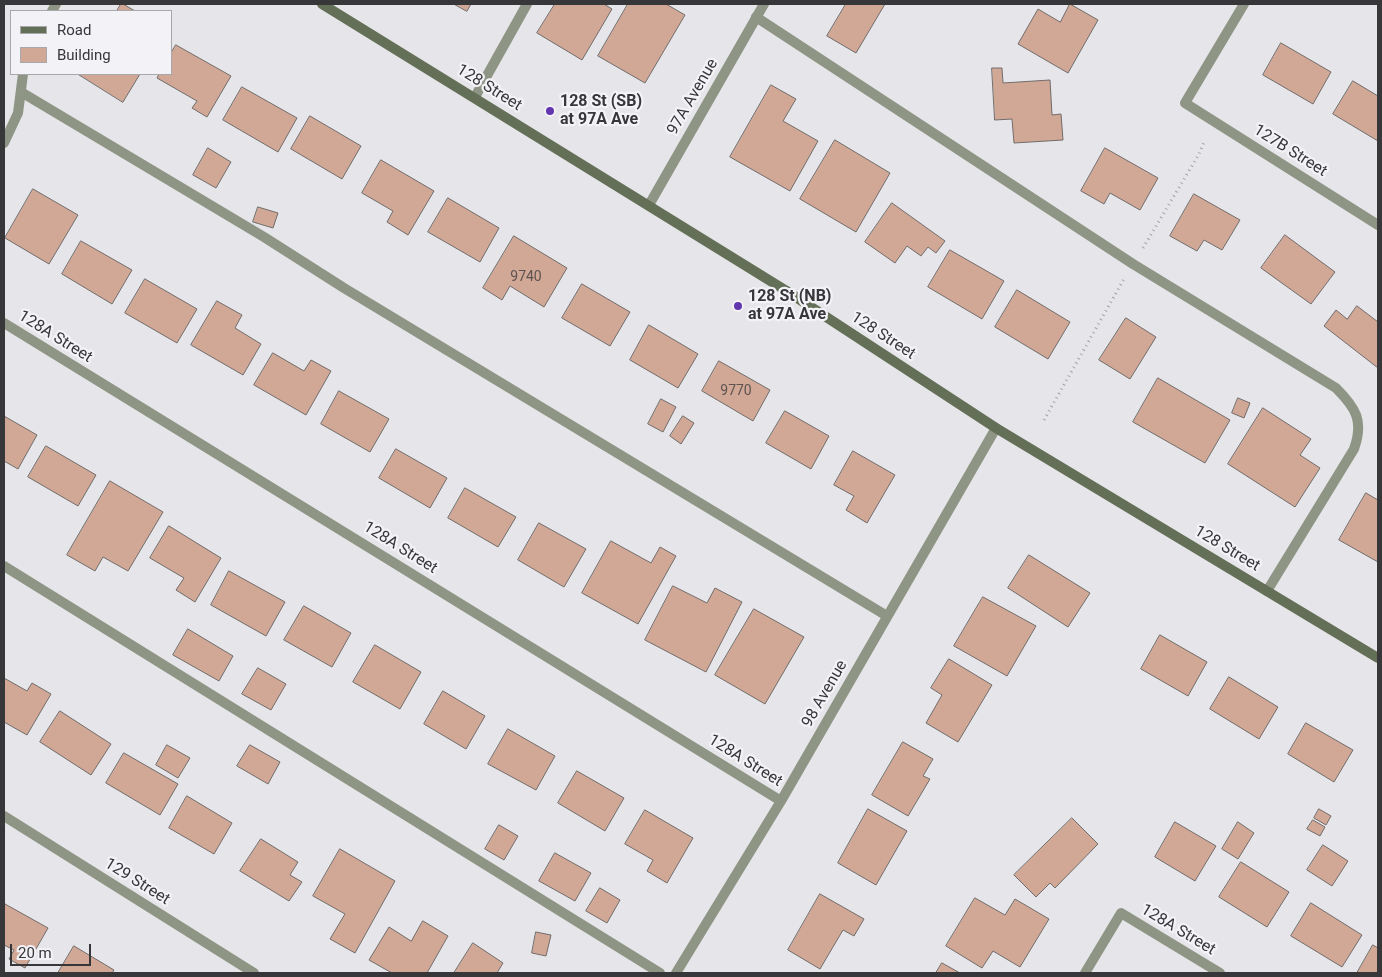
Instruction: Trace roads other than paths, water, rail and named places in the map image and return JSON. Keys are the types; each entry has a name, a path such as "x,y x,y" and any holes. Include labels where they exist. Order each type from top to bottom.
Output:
{"main road":[{"name":"128 Street","path":"322,4 785,290 996,428 1378,658"}],"street":[{"path":"475,97 527,4"},
{"name":"97A Avenue","path":"649,205 764,4"},
{"name":"127B Street","path":"1244,4 1185,103 1378,225"},
{"path":"756,17 1133,264 1336,388 1349,402 1358,418 1360,433 1354,449 1267,591"},
{"path":"4,144 18,114 23,75"},
{"path":"21,92 264,237 344,288 887,616"},
{"name":"128A Street","path":"4,323 781,801"},
{"name":"98 Avenue","path":"676,973 781,801 996,428"},
{"path":"4,566 660,973"},
{"name":"129 Street","path":"4,816 254,973"},
{"name":"128A Street","path":"1085,973 1120,913 1220,973"}],"place":[{"name":"128 St (SB) at 97A Ave","path":"550,111"},
{"name":"128 St (NB) at 97A Ave","path":"738,306"}]}
